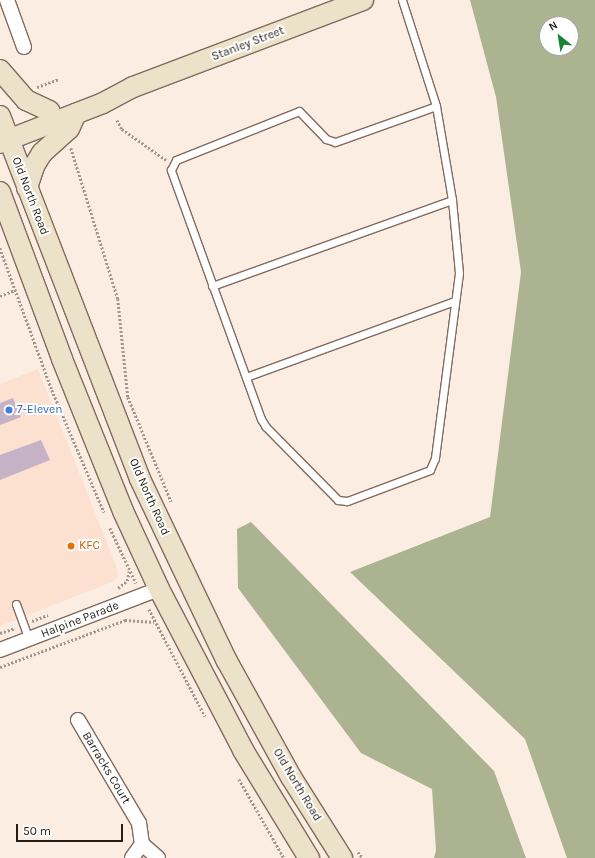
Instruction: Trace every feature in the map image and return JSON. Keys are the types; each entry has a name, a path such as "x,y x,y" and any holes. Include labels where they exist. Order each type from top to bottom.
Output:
{"main road":[{"name":"Stanley Street","path":"3,132 76,113 133,87 363,0"},
{"path":"0,70 26,100 50,111"},
{"name":"Stanley Street","path":"3,132 50,111 98,93 133,87"},
{"path":"27,188 34,166 42,153 69,129 76,113"},
{"name":"Old North Road","path":"3,132 27,188 137,472 182,572 272,743 349,854"},
{"path":"0,192 86,417 159,589 243,750 309,858"}],"street":[{"path":"7,0 24,48"},
{"name":"Halpine Parade","path":"0,650 159,589"},
{"name":"Barracks Court","path":"78,720 139,823 142,844"},
{"path":"132,858 142,844 158,858"}],"lane":[{"path":"402,0 436,106 452,200 459,273 435,458 430,470 347,501 338,500 266,427 212,286 171,170 176,160 299,111 307,116 326,139 335,142 436,106"},
{"path":"212,286 452,200"},
{"path":"246,377 455,301"},
{"path":"16,604 29,639"}],"path":[{"path":"33,92 40,84 59,78"},
{"path":"118,120 122,129 174,164"},
{"path":"64,150 70,146 118,299 128,397 174,507"},
{"path":"0,248 52,390 106,517"},
{"path":"0,296 16,290"},
{"path":"109,524 129,571 127,581 113,590"},
{"path":"0,633 51,614"},
{"path":"0,667 125,620 155,622"},
{"path":"349,854 363,858"}],"shaded area":[{"path":"38,369 117,568 118,576 112,582 0,626 0,384"}],"green space":[{"path":"470,0 595,0 595,858 567,858 525,739 350,572 490,517 521,272 496,97"},
{"path":"251,522 494,771 526,858 434,858 436,850 432,789 361,753 238,588 237,529"}],"building":[{"name":"7-Eleven","path":"13,398 21,417 0,425 0,403"},
{"path":"41,440 50,460 0,480 0,455"}],"place":[{"name":"7-Eleven","path":"9,410"},
{"name":"KFC","path":"71,546"}]}
